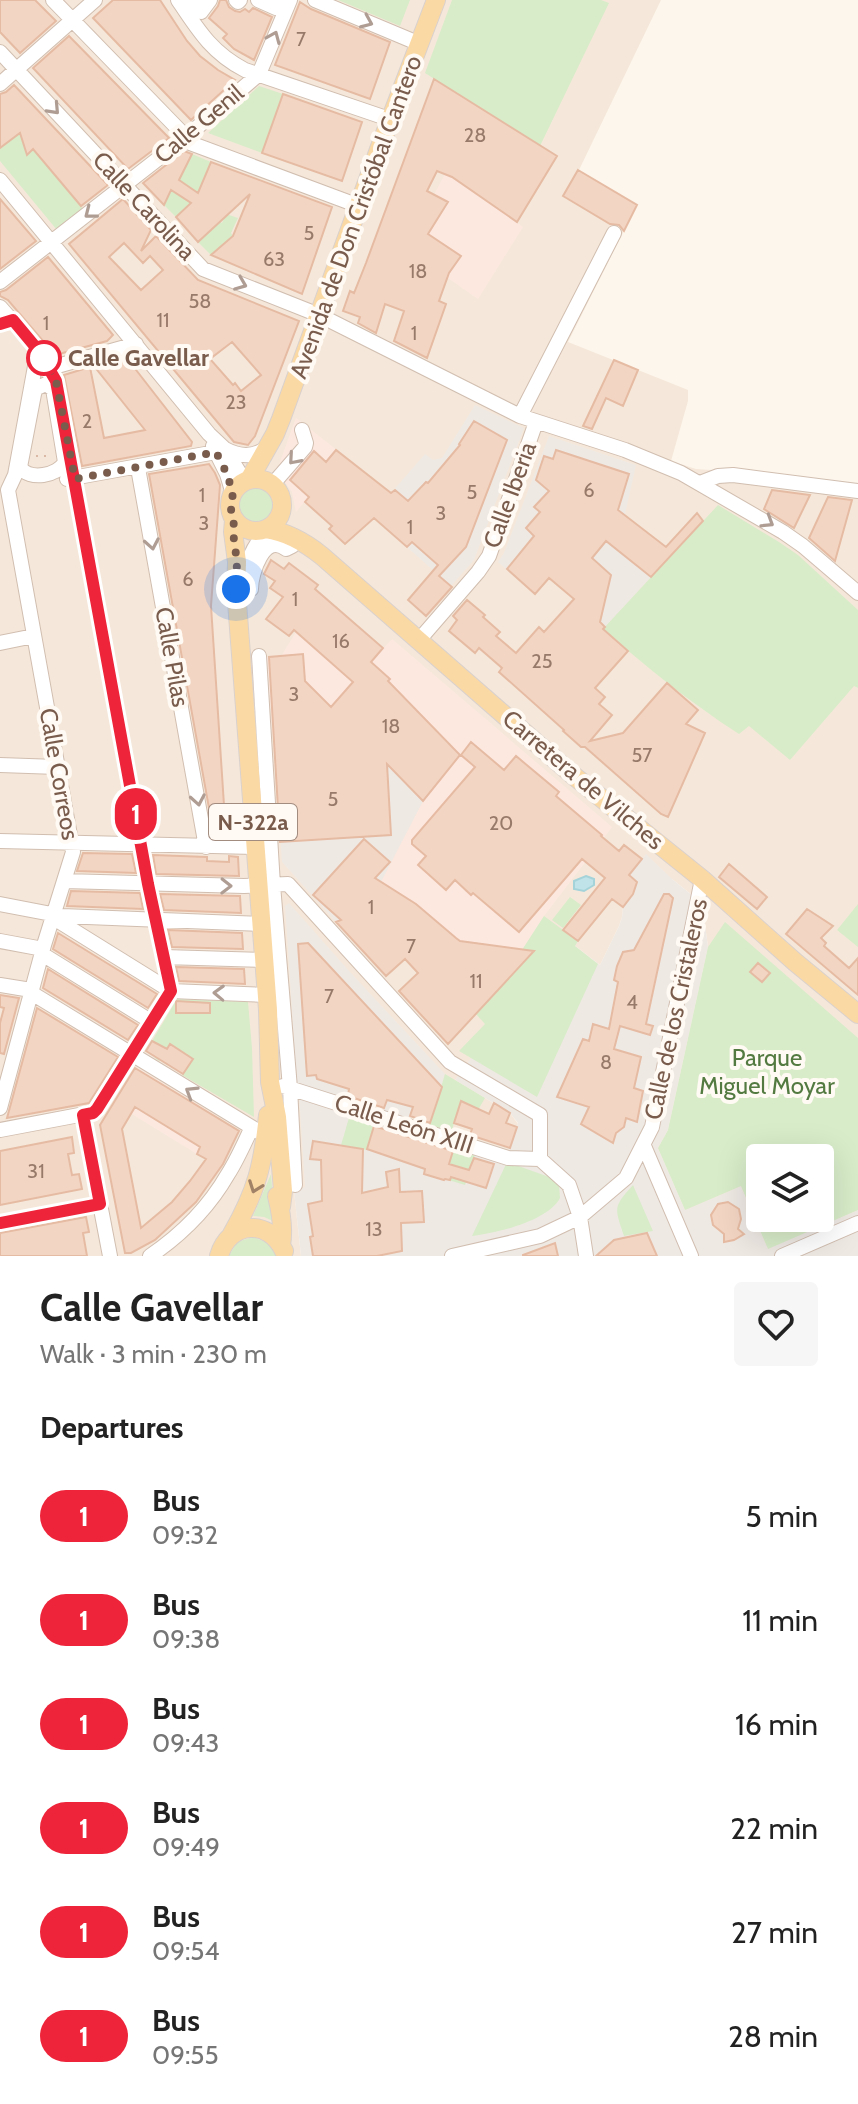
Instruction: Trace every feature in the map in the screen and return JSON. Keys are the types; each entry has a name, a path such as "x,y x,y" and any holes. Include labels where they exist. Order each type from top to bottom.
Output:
{"main road":[{"name":"Avenida de Don Cristóbal Cantero","path":"242,485 271,440 436,0"},
{"name":"Avenida de Don Cristóbal Cantero","path":"270,484 267,469 274,448 271,440"},
{"path":"237,562 252,538 276,521 281,511 281,499 270,484 258,479 242,485"},
{"name":"N-322a","path":"242,485 230,506 234,520 236,589 255,847 265,886 261,924 277,1086 283,1250"},
{"name":"Carretera de Vilches","path":"281,511 309,545 574,776 702,879 858,1014"},
{"path":"234,520 246,529 262,530"},
{"name":"Carretera de Vilches","path":"262,530 279,531 309,545"},
{"name":"N-322a","path":"219,1256 257,1182 259,1133 277,1086"},
{"path":"259,1133 273,1149 277,1198 281,1207"},
{"name":"N-322a","path":"232,1234 245,1229 259,1229 272,1234 283,1250"}],"street":[{"path":"53,0 186,137 361,202"},
{"path":"0,84 95,0"},
{"path":"178,0 218,53 245,70 392,120"},
{"path":"193,0 201,12 210,0"},
{"path":"258,0 276,8 279,0"},
{"name":"Calle Genil","path":"0,282 186,137 259,74 290,0"},
{"path":"315,0 420,44"},
{"name":"Calle Carolina","path":"0,52 203,269 319,315 520,416 625,450 681,473 761,518 803,546 858,593"},
{"path":"0,180 209,434 220,450 227,474 242,485"},
{"path":"520,416 614,233"},
{"path":"0,307 6,322 38,350 53,374 148,884 171,991 95,1112 0,1130"},
{"path":"32,383 136,344"},
{"name":"Calle Correos","path":"0,1108 7,1062 73,852 6,482 15,475 38,350"},
{"path":"46,384 53,389 65,459 62,468 55,473 27,475 20,467 35,389 46,384"},
{"name":"Calle Iberia","path":"419,640 484,564 536,422"},
{"path":"270,484 305,447 302,430"},
{"path":"6,482 75,479 220,450 248,456 260,452 271,440"},
{"name":"Calle Pilas","path":"138,468 206,847"},
{"path":"700,483 718,476 733,475 858,491"},
{"path":"0,643 34,636"},
{"path":"259,656 265,886 277,1086 295,1185"},
{"path":"0,765 57,767"},
{"path":"0,841 255,847"},
{"name":"Calle de los Cristaleros","path":"452,1256 473,1254 540,1236 580,1217 626,1178 652,1127 702,879"},
{"path":"64,881 288,884 450,1062 540,1115 540,1159 569,1185 580,1217 586,1256"},
{"path":"0,904 62,916 261,924"},
{"path":"54,914 60,922 171,991 267,995"},
{"path":"0,941 43,952 152,1022"},
{"path":"164,957 264,960"},
{"path":"0,985 25,989 259,1133 209,1201 178,1235 150,1256"},
{"name":"Calle León XIII","path":"277,1086 508,1158 540,1159"},
{"path":"83,1115 110,1256"},
{"path":"644,1146 691,1256"},
{"path":"0,1223 100,1204"},
{"path":"782,1256 858,1223"}],"shaded area":[{"path":"0,0 661,0 579,170 637,205 568,342 688,390 688,401 671,461 696,469 858,486 858,1210 834,1220 834,1144 746,1144 746,1232 807,1232 768,1249 685,1210 658,1148 668,1130 708,947 702,903 672,879 637,882 623,907 619,926 600,965 574,945 455,1080 510,1113 518,1124 508,1152 362,1188 294,1191 301,1256 0,1256"},
{"path":"445,174 460,181 523,227 478,299 378,229 391,195 433,227 448,202 434,195"},
{"path":"475,405 524,428 474,560 451,586 374,518 425,454 433,460 442,458"},
{"path":"296,418 394,495 370,522 322,477 296,512 292,492 277,470"},
{"path":"549,436 636,465 617,550 651,577 605,627 549,578 535,594 498,562"},
{"path":"296,632 353,682 392,639 612,827 522,950 460,941 417,905 381,882 423,801 369,746 274,752 267,657 282,655"},
{"path":"369,746 423,801 370,903 336,922 282,862 274,752"},
{"path":"646,854 702,903 708,947 668,1130 658,1148 685,1210 741,1186 746,1197 746,1232 761,1232 768,1248 806,1232 834,1232 834,1220 858,1210 858,1256 301,1256 294,1191 305,1187 299,1095 508,1152 518,1123 510,1113 455,1080 471,1058 578,941 575,946 600,965 619,926 623,907 633,894 629,875"},
{"path":"289,903 445,1074 440,1092 420,1083 409,1119 383,1112 398,1069 351,1075 348,1101 297,1085 285,906"},
{"path":"136,1067 218,1117 197,1154 114,1103"}],"green space":[{"path":"338,0 410,0 400,26"},
{"path":"452,0 601,0 609,3 540,146 425,73"},
{"path":"259,86 283,94 262,153 208,133"},
{"path":"20,133 27,154 33,149 83,209 57,230 0,161 0,148"},
{"path":"192,154 211,162 198,193 177,179"},
{"path":"171,190 191,203 176,217 164,205"},
{"path":"226,214 238,218 231,233 233,236 211,255 198,242 222,223"},
{"path":"255,485 268,491 274,504 268,517 255,523 242,517 236,504 242,491"},
{"path":"718,505 798,555 858,610 858,688 854,686 790,760 749,726 739,734 704,710 603,629"},
{"path":"570,897 581,905 563,928 552,920"},
{"path":"858,904 858,947 837,930"},
{"path":"544,916 578,941 575,946 598,964 537,1097 459,1051 485,1024 476,1014 533,952 522,950"},
{"name":"Parque Miguel Moyar","path":"725,922 858,1038 858,1210 834,1220 834,1144 746,1144 746,1198 741,1186 685,1210 658,1148 668,1130 708,947"},
{"path":"177,999 248,1002 254,1117 182,1075 193,1059 171,1045 159,1061 155,1058 161,1047 152,1041"},
{"path":"445,1074 485,1098 478,1110 461,1101 451,1133 429,1126"},
{"path":"351,1111 376,1120 367,1150 341,1145"},
{"path":"455,1145 476,1152 465,1185 445,1179"},
{"path":"507,1162 552,1178 559,1184 560,1198 545,1213 533,1219 508,1229 472,1236"},
{"path":"271,1174 275,1222 253,1216"},
{"path":"633,1185 653,1231 624,1236 617,1209"},
{"name":"Parque Miguel Moyar","path":"761,1232 807,1232 768,1249"},
{"path":"253,1237 269,1243 276,1256 229,1256 237,1242"}],"water":[{"path":"586,876 594,879 594,885 584,891 574,889 574,881"}],"building":[{"path":"0,0 35,0 56,21 20,53 0,32"},
{"path":"113,0 160,0 200,56 235,80 191,120 93,18"},
{"path":"220,0 226,0 235,11 245,9 249,12 253,8 272,17 254,60 234,49 223,38 227,34 209,18"},
{"path":"300,2 390,42 370,99 275,65"},
{"path":"69,36 169,138 128,169 33,68"},
{"path":"434,79 557,156 517,222 452,177 437,171 427,191 448,202 428,234 461,256 449,273 439,301 446,304 427,358 394,341 404,311 385,304 376,333 358,323 360,317 343,311 366,263"},
{"path":"14,85 108,185 81,206 33,149 27,155 20,133 0,148 0,94"},
{"path":"283,94 362,122 342,181 262,153"},
{"path":"184,151 192,154 179,180 198,193 211,162 332,207 302,294 211,255 233,236 250,194 198,242 176,217 191,203 171,190 164,205 143,183"},
{"path":"578,170 637,205 624,231 619,225 610,224 563,196"},
{"path":"0,199 36,241 0,269"},
{"path":"123,199 151,230 141,251 156,236 198,280 299,321 255,436 248,445 234,442 69,244","holes":["124,243 143,263 150,256 163,270 141,290 109,257","232,342 261,375 241,391 210,359"]},
{"path":"48,257 113,335 107,341 55,355 8,300 0,296 0,292"},
{"path":"126,357 192,442 191,446 82,466 64,375 90,367 104,438 145,430 94,366"},
{"path":"614,360 638,370 623,406 606,398 592,429 583,426"},
{"path":"474,421 507,440 466,547 439,576 452,587 426,616 408,600 438,565 412,542 407,547 374,518 345,544 329,529 332,526 305,502 309,497 290,480 314,451 326,462 336,450 391,493 395,490 408,501 428,483 460,445"},
{"path":"556,450 629,474 618,510 666,547 697,513 703,521 651,577 606,541 592,558 611,575 600,622 605,627 603,629 628,651 595,688 605,697 599,704 612,715 590,741 623,733 667,683 698,710 686,724 705,733 668,817 563,731 499,672 502,668 479,648 475,653 449,631 457,620 453,616 467,600 500,632 496,636 516,653 539,627 544,632 574,599 549,578 535,594 507,569 534,536 526,528 540,512 534,507 549,491 536,480 544,456 553,459"},
{"path":"209,464 220,485 211,606 226,836 214,836 149,474"},
{"path":"772,490 810,495 794,528 764,509"},
{"path":"828,497 852,500 835,561 809,538"},
{"path":"271,560 284,569 289,563 318,585 315,589 383,648 371,662 460,755 423,801 387,764 391,835 280,842 269,657 303,654 305,681 331,707 353,682 294,630 289,636 266,619 283,597 270,588 275,581 264,574"},
{"path":"471,742 504,770 516,756 559,792 556,796 619,851 624,845 642,859 629,875 637,882 623,907 612,899 578,941 563,930 605,878 582,859 519,932 455,880 446,890 418,865 426,856 412,844 412,840 475,767 461,755"},
{"path":"364,839 390,862 375,878 416,904 460,941 534,951 448,1044 399,991 418,973 405,959 386,976 336,922 341,920 313,895"},
{"path":"83,853 132,854 136,873 77,871"},
{"path":"153,855 207,857 207,861 229,862 229,856 238,857 239,876 156,874"},
{"path":"729,864 767,897 757,909 719,877"},
{"path":"71,891 140,893 143,909 67,906"},
{"path":"160,894 240,896 241,913 164,910"},
{"path":"664,894 673,898 646,1024 653,1026 650,1035 620,1026 614,1049 641,1057 634,1088 643,1091 637,1122 626,1118 613,1143 581,1124 589,1107 557,1097 583,1039 589,1041 593,1024 609,1029 618,982 614,980 617,966 623,952 634,950"},
{"path":"807,909 833,926 821,938 826,943 824,946 849,968 858,958 858,995 786,934"},
{"path":"168,930 242,933 243,949 172,947"},
{"path":"58,933 157,994 148,1008 53,949"},
{"path":"308,943 442,1087 430,1123 410,1116 413,1107 387,1100 384,1108 348,1096 349,1089 317,1079 316,1075 307,1076 298,944"},
{"path":"758,963 770,973 762,982 750,972"},
{"path":"176,967 244,969 245,984 179,981"},
{"path":"48,969 138,1025 128,1040 43,988"},
{"path":"0,995 19,998 4,1054 0,1053 0,1023 4,1008 0,1007"},
{"path":"176,1001 210,1003 210,1013 176,1013"},
{"path":"37,1008 118,1057 89,1103 7,1118"},
{"path":"152,1041 167,1049 170,1044 193,1059 183,1074 146,1051"},
{"path":"135,1068 239,1131 223,1164 196,1202 155,1240 125,1253 100,1125","holes":["135,1107 200,1147 197,1154 206,1159 190,1181 172,1202 141,1228 122,1129"]},
{"path":"461,1101 489,1114 494,1103 510,1113 506,1123 517,1127 510,1148 470,1135 472,1129 454,1123"},
{"path":"374,1126 453,1151 449,1164 469,1170 474,1158 494,1164 486,1188 451,1177 444,1180 424,1174 425,1169 367,1149"},
{"path":"72,1137 74,1153 68,1154 72,1175 79,1174 82,1189 0,1205 0,1151"},
{"path":"313,1141 363,1149 362,1193 388,1187 386,1172 399,1169 400,1192 422,1191 424,1222 401,1223 402,1251 377,1256 313,1256 308,1204 322,1201 321,1160 310,1159"},
{"path":"728,1202 739,1209 741,1219 738,1229 744,1234 724,1242 724,1234 713,1225 711,1215 718,1204"},
{"path":"86,1217 89,1232 83,1233 87,1256 0,1256 0,1233"},
{"path":"647,1233 657,1256 596,1256 614,1240"},
{"path":"555,1243 558,1256 523,1256 523,1255"}],"bus line":[{"name":"1","path":"0,324 13,320 44,358 56,381 148,884 171,991 97,1109 83,1115 100,1204 0,1223"}],"place":[{"name":"Calle Gavellar","path":"44,358"}],"route":[{"path":"44,358 56,381 75,479 216,452 233,494 230,506 234,520 236,589"}]}
